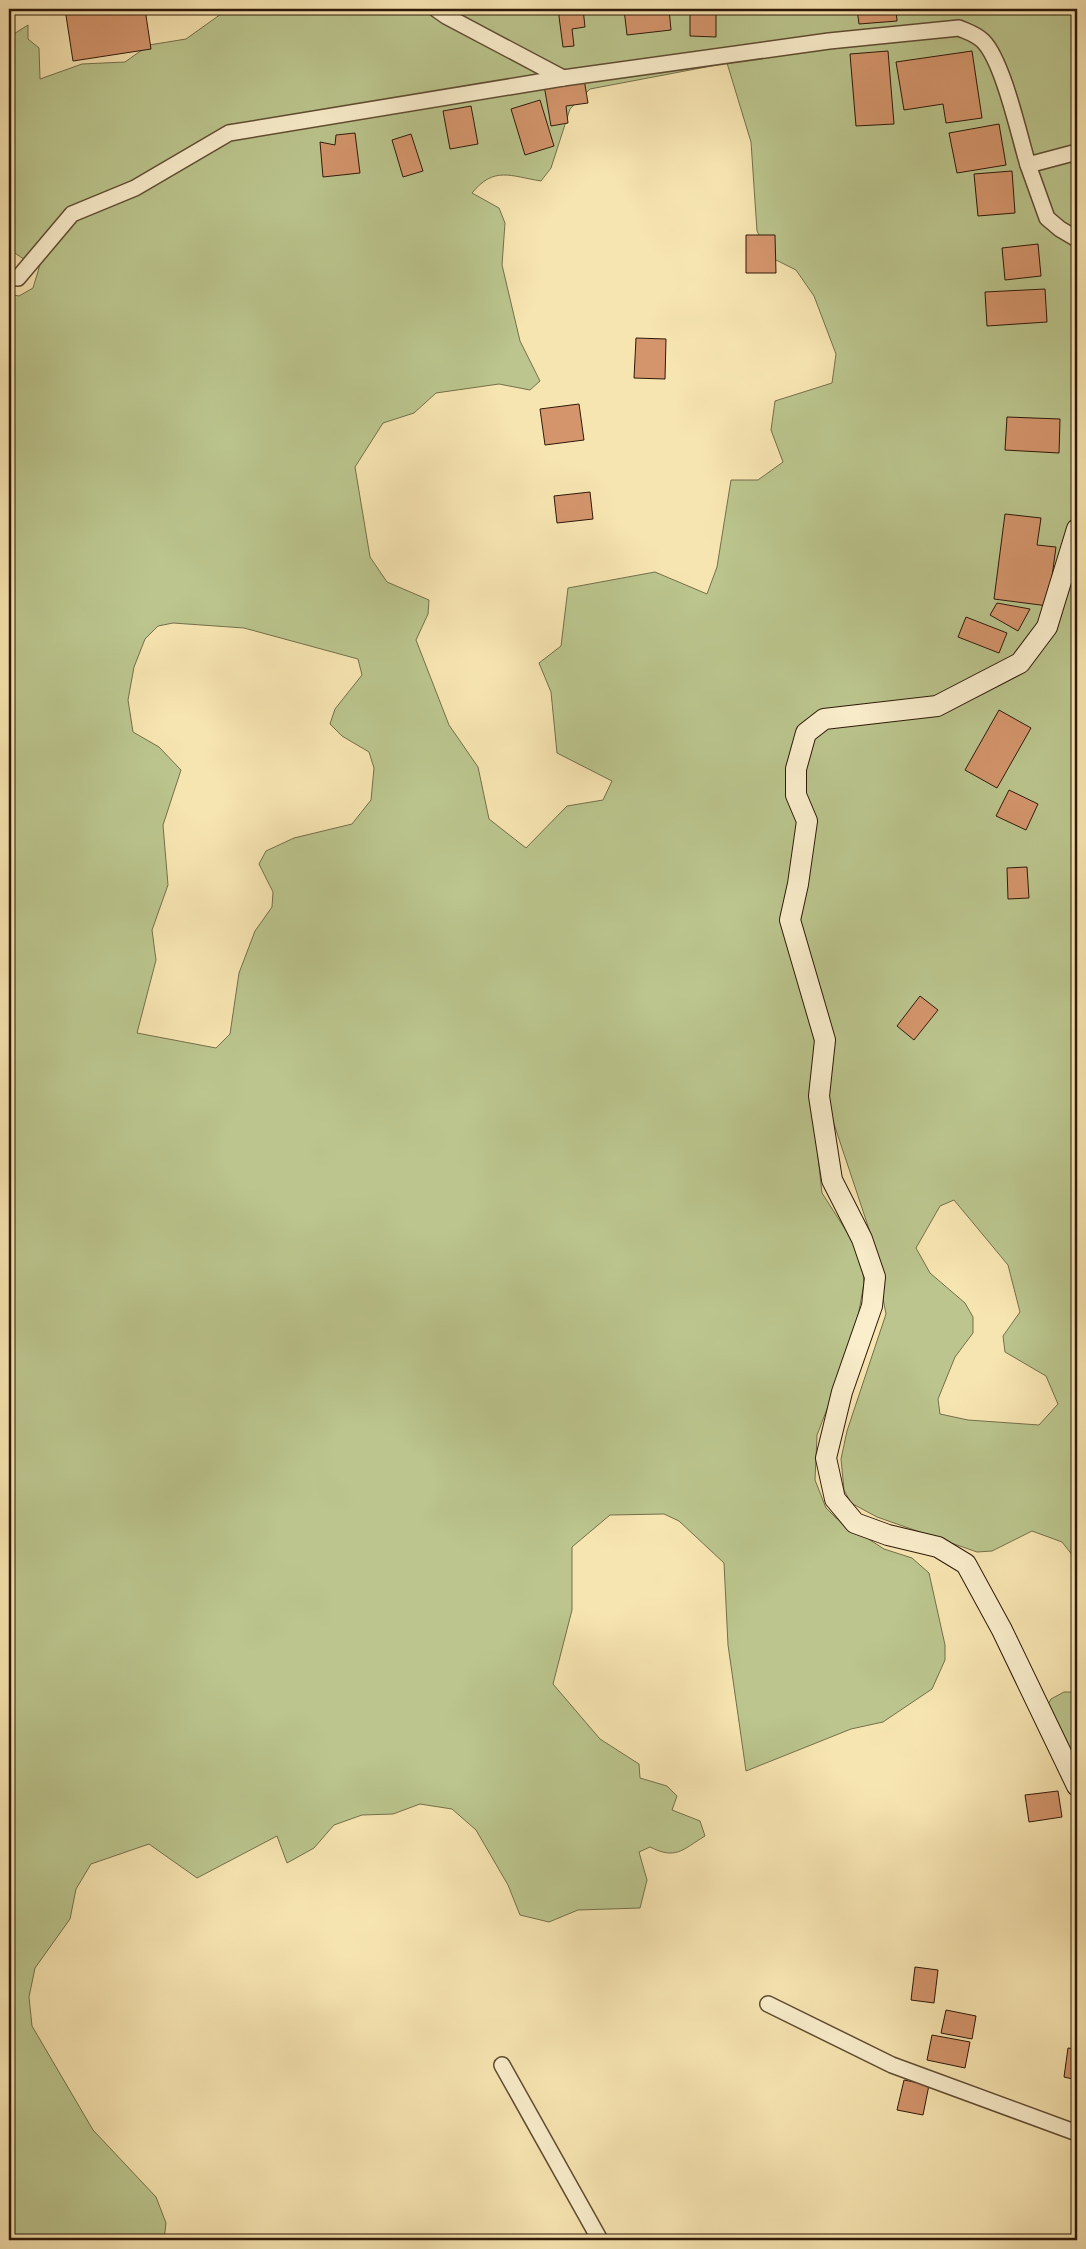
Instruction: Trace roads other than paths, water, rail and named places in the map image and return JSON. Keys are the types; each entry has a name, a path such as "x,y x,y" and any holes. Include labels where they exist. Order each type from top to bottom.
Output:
{"main road":[{"path":"1077,530 1047,627 1020,663 937,706 824,719 806,733 796,769 796,795 807,821 790,920 825,1040 819,1096 832,1180 862,1238 875,1277 872,1306 842,1392 826,1458 835,1499 855,1523 888,1535 938,1547 966,1564 1002,1630 1077,1786"}],"street":[{"path":"436,9 563,78"},
{"path":"9,277 18,278 72,214 135,188 229,133 563,78 829,41 959,28 976,35 985,42 996,61 1028,164 1048,218 1060,229 1077,239"},
{"path":"1028,164 1077,152"},
{"path":"768,2004 892,2065 1077,2133"},
{"path":"502,2065 600,2240"}]}
